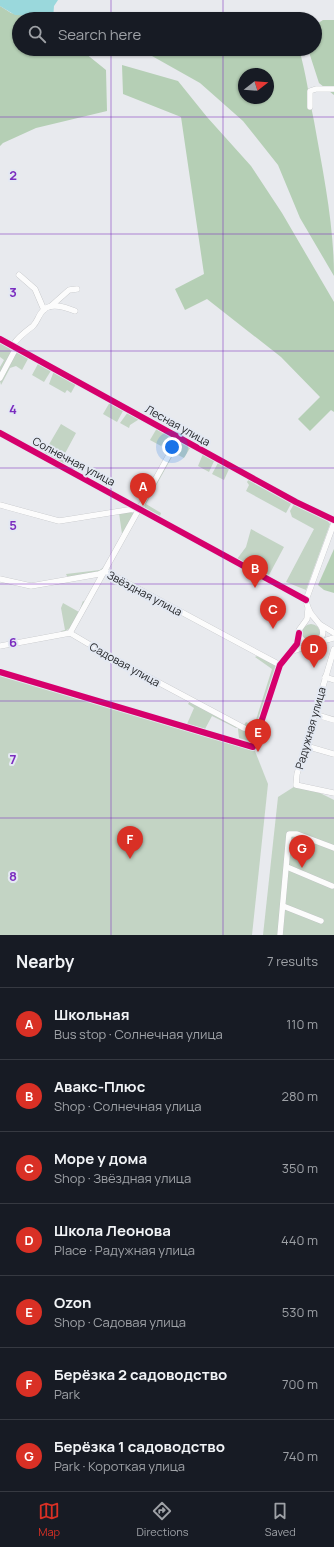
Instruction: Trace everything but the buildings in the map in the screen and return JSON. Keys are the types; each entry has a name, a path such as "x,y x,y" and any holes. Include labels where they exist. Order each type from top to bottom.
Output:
{"street":[{"path":"310,107 310,92 316,89 334,89"},
{"path":"20,275 35,289 44,310"},
{"path":"0,378 22,333 32,326 44,310 51,306 69,290 77,289"},
{"path":"51,306 64,306 75,311"},
{"name":"Лесная улица","path":"0,339 179,436 296,502 334,521"},
{"name":"Солнечная улица","path":"0,433 140,508 306,600"},
{"path":"0,646 70,633 179,436"},
{"path":"0,505 59,522 140,508"},
{"path":"0,672 253,747 280,665 298,641 301,625 307,619 308,609 306,600 334,521"},
{"name":"Звёздная улица","path":"0,579 31,586 99,574 105,571 280,665"},
{"path":"308,609 319,623 334,633"},
{"path":"304,622 308,620 319,623"},
{"path":"316,643 323,634 319,623"},
{"name":"Садовая улица","path":"70,633 108,656 244,728"},
{"path":"299,633 305,642 316,643"},
{"path":"292,651 299,647 334,638"},
{"name":"Радужная улица","path":"334,649 314,714 296,785 334,793"},
{"path":"325,677 334,680"},
{"path":"314,714 334,720"},
{"path":"306,746 334,754"},
{"path":"280,935 290,834 297,834 334,848"},
{"path":"287,867 332,886"},
{"path":"283,906 322,921"}],"green space":[{"path":"0,6 12,13 12,56 89,56 106,70 107,111 36,128 3,143 0,146"},
{"path":"334,20 334,95 319,83 310,56 322,56 322,21"},
{"path":"152,56 301,56 327,198 334,257 334,276 300,218 278,165 243,121 200,83"},
{"path":"122,65 178,81 207,117 251,166 282,213 334,302 334,412 331,410 310,431 298,419 320,397 281,357 207,299 185,310 175,289 204,274 181,117 123,94"},
{"path":"0,341 10,347 11,352 0,374 0,367 4,360 0,357"},
{"path":"17,353 23,353 29,357 22,370 16,366 10,368 1,385 0,381 13,357"},
{"path":"39,362 52,369 44,382 32,375"},
{"path":"54,371 76,384 71,393 67,390 65,393 49,384"},
{"path":"110,402 124,409 117,422 103,414"},
{"path":"128,412 141,418 130,425 129,428 120,423"},
{"path":"61,424 76,433 62,459 68,464 64,464 44,453"},
{"path":"157,428 169,436 161,446 150,440"},
{"path":"180,440 190,448 184,458 174,453 146,504 161,513 160,516 145,508 144,504"},
{"path":"203,454 215,459 209,472 198,466"},
{"path":"219,461 230,467 224,480 212,474"},
{"path":"249,479 292,502 286,513 246,491 249,485 247,482"},
{"path":"294,504 325,518 330,524 306,590 286,582 314,529 292,517 290,511"},
{"path":"128,511 135,514 105,568 100,572 68,578 66,574 100,570 106,565 122,534 119,513"},
{"path":"251,529 284,547 269,575 237,559 246,547"},
{"path":"334,549 334,593 324,590 318,585"},
{"path":"83,601 85,602 70,628 62,633 61,631 65,630 61,608 63,603 79,612"},
{"path":"311,624 317,627 320,633 317,639 311,642 305,639 302,633 305,627"},
{"path":"257,656 277,666 251,742 252,738 250,737 249,741 239,738 238,729 243,727 246,722 254,726 272,669 255,657"},
{"path":"0,670 253,746 268,784 252,935 0,935"},
{"path":"190,701 237,727 236,728 212,716 205,729 187,724 194,708 188,704"},
{"path":"300,783 334,800 334,935 263,935 278,797"}],"water":[{"path":"0,0 58,0 54,6 54,12 12,13 0,6"}],"cycle path":[{"path":"0,339 296,502 334,520"},
{"path":"0,433 306,600"},
{"path":"0,672 253,747 280,665 297,644 299,633"}],"place":[{"name":"Школьная","path":"143,506"},
{"name":"Авакс-Плюс","path":"255,588"},
{"name":"Море у дома","path":"273,629"},
{"name":"Школа Леонова","path":"314,668"},
{"name":"Ozon","path":"258,752"},
{"name":"Берёзка 2 садоводство","path":"130,859"},
{"name":"Берёзка 1 садоводство","path":"302,868"}]}
